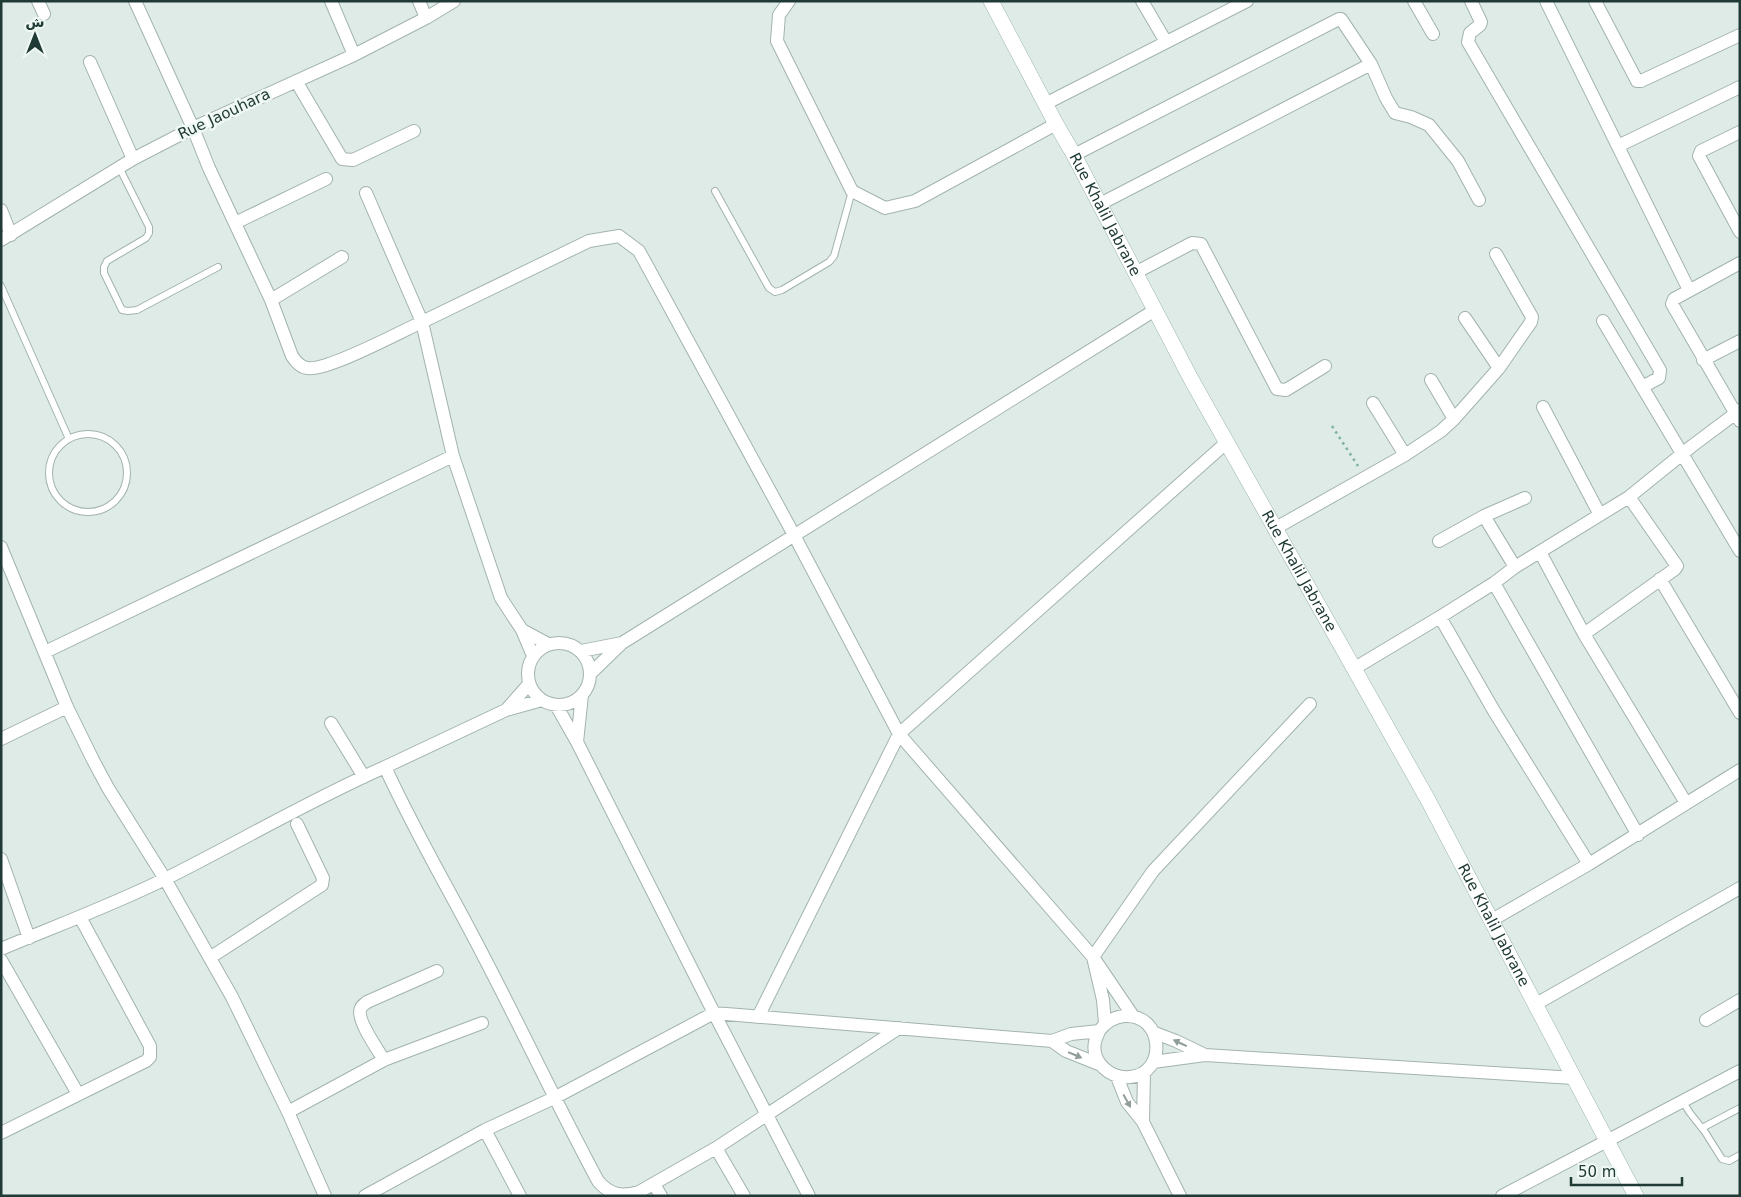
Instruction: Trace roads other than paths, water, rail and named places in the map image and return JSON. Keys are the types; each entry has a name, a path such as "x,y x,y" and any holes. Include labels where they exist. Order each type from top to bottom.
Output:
{"street":[{"path":"38,1 44,14"},
{"path":"135,1 271,300 292,356 298,364 305,368 314,369 352,355 589,240 620,236 639,251 794,535 899,734 1093,957 1133,1016"},
{"path":"331,1 354,55"},
{"path":"419,1 426,18"},
{"name":"Rue Jaouhara","path":"6,238 132,159 193,128 354,55 426,18 454,1"},
{"path":"789,1 779,15 777,41 852,191 885,208 915,201 1056,124"},
{"name":"Rue Khalil Jabrane","path":"991,1 1226,443 1355,668 1492,920 1636,1196"},
{"path":"1142,1 1166,42"},
{"path":"1045,104 1247,1"},
{"path":"1414,1 1433,34"},
{"path":"1471,1 1481,22 1470,33 1468,42 1660,370 1658,378 1642,387"},
{"path":"1546,1 1689,290"},
{"path":"1595,1 1637,81 1641,81 1740,35"},
{"path":"1074,155 1339,19 1343,20 1371,64 1395,114 1411,117 1429,124 1458,161 1479,200"},
{"path":"90,62 132,159"},
{"path":"1100,204 1371,64"},
{"path":"296,81 342,159 353,160 414,131"},
{"path":"1618,146 1740,87"},
{"path":"1740,132 1701,151 1699,156 1740,232"},
{"path":"235,222 326,179"},
{"path":"366,193 422,322 453,456 501,598 522,630 533,656"},
{"path":"1,210 6,238"},
{"path":"1135,273 1192,243 1201,244 1277,389 1286,390 1325,366"},
{"path":"1274,529 1406,455 1441,431 1499,368 1531,322 1532,317 1496,254"},
{"path":"271,300 342,257"},
{"path":"1355,668 1440,617 1494,583 1515,567 1629,497 1683,453 1738,415 1703,360 1672,304 1674,299 1740,263"},
{"path":"591,673 622,642 1155,310"},
{"path":"1465,318 1499,368"},
{"path":"1603,321 1740,551"},
{"path":"1703,360 1740,341"},
{"path":"1431,380 1454,419"},
{"path":"1373,403 1406,455"},
{"path":"1543,406 1600,515"},
{"path":"758,1017 899,734 1226,443"},
{"path":"45,652 453,456"},
{"path":"1584,634 1675,569 1676,563 1629,497"},
{"path":"1439,541 1484,516 1524,498"},
{"path":"1484,516 1515,567"},
{"path":"1,547 67,707 108,788 165,879 211,957 242,1015 325,1196"},
{"path":"1540,552 1584,634 1686,803"},
{"path":"1660,579 1740,712"},
{"path":"1494,583 1638,835"},
{"path":"1440,617 1494,711 1589,864"},
{"path":"522,630 548,644"},
{"path":"566,642 581,651 591,673 589,685 582,695 570,703 556,705 542,700 529,684 528,670 533,656 548,644 566,642"},
{"path":"581,651 622,642"},
{"path":"506,710 529,684"},
{"path":"577,742 582,695"},
{"path":"1,949 80,917 165,879 364,776 506,710 542,700"},
{"path":"1100,1065 1095,1054 1095,1042 1102,1027 1103,1000 1093,957 1153,871 1310,704"},
{"path":"556,705 577,742 809,1196"},
{"path":"1,739 67,707"},
{"path":"331,723 364,776"},
{"path":"385,767 426,851 474,939 598,1182 616,1196 628,1196 654,1184 716,1148 899,1028"},
{"path":"1492,920 1638,835 1740,770"},
{"path":"211,957 322,885 324,878 297,824"},
{"path":"1,859 29,938"},
{"path":"1536,1004 1740,888"},
{"path":"1,1133 150,1057 150,1046 80,917"},
{"path":"1,960 78,1094"},
{"path":"384,1060 362,1023 361,1008 367,1002 437,971"},
{"path":"1706,1020 1740,1000"},
{"path":"365,1196 388,1190 485,1130 554,1098 714,1013 1052,1041 1071,1034 1102,1027 1120,1017 1133,1016 1142,1019 1148,1024 1154,1033 1157,1048 1153,1062 1144,1072 1131,1078 1116,1076 1100,1065 1066,1051 1052,1041"},
{"path":"288,1112 384,1060 482,1023"},
{"path":"1154,1033 1205,1055"},
{"path":"1153,1062 1205,1055 1574,1078"},
{"path":"1502,1196 1740,1071"},
{"path":"1143,1122 1144,1072"},
{"path":"1116,1076 1127,1102 1143,1122 1180,1196"},
{"path":"485,1130 520,1196"},
{"path":"716,1148 744,1196"},
{"path":"654,1184 661,1196"}],"lane":[{"path":"120,167 149,233 146,238 107,262 104,267 104,273 122,310 137,310 218,267"},
{"path":"715,191 769,288 775,292 782,290 829,262 834,256 852,191"},
{"path":"1,286 69,439"},
{"path":"84,434 99,435 112,442 122,454 127,469 126,484 118,498 107,508 92,512 76,511 63,504 53,492 48,478 50,462 57,448 69,439 84,434"},
{"path":"1683,1102 1722,1159 1729,1160 1740,1155"},
{"path":"1702,1128 1740,1108"}]}
